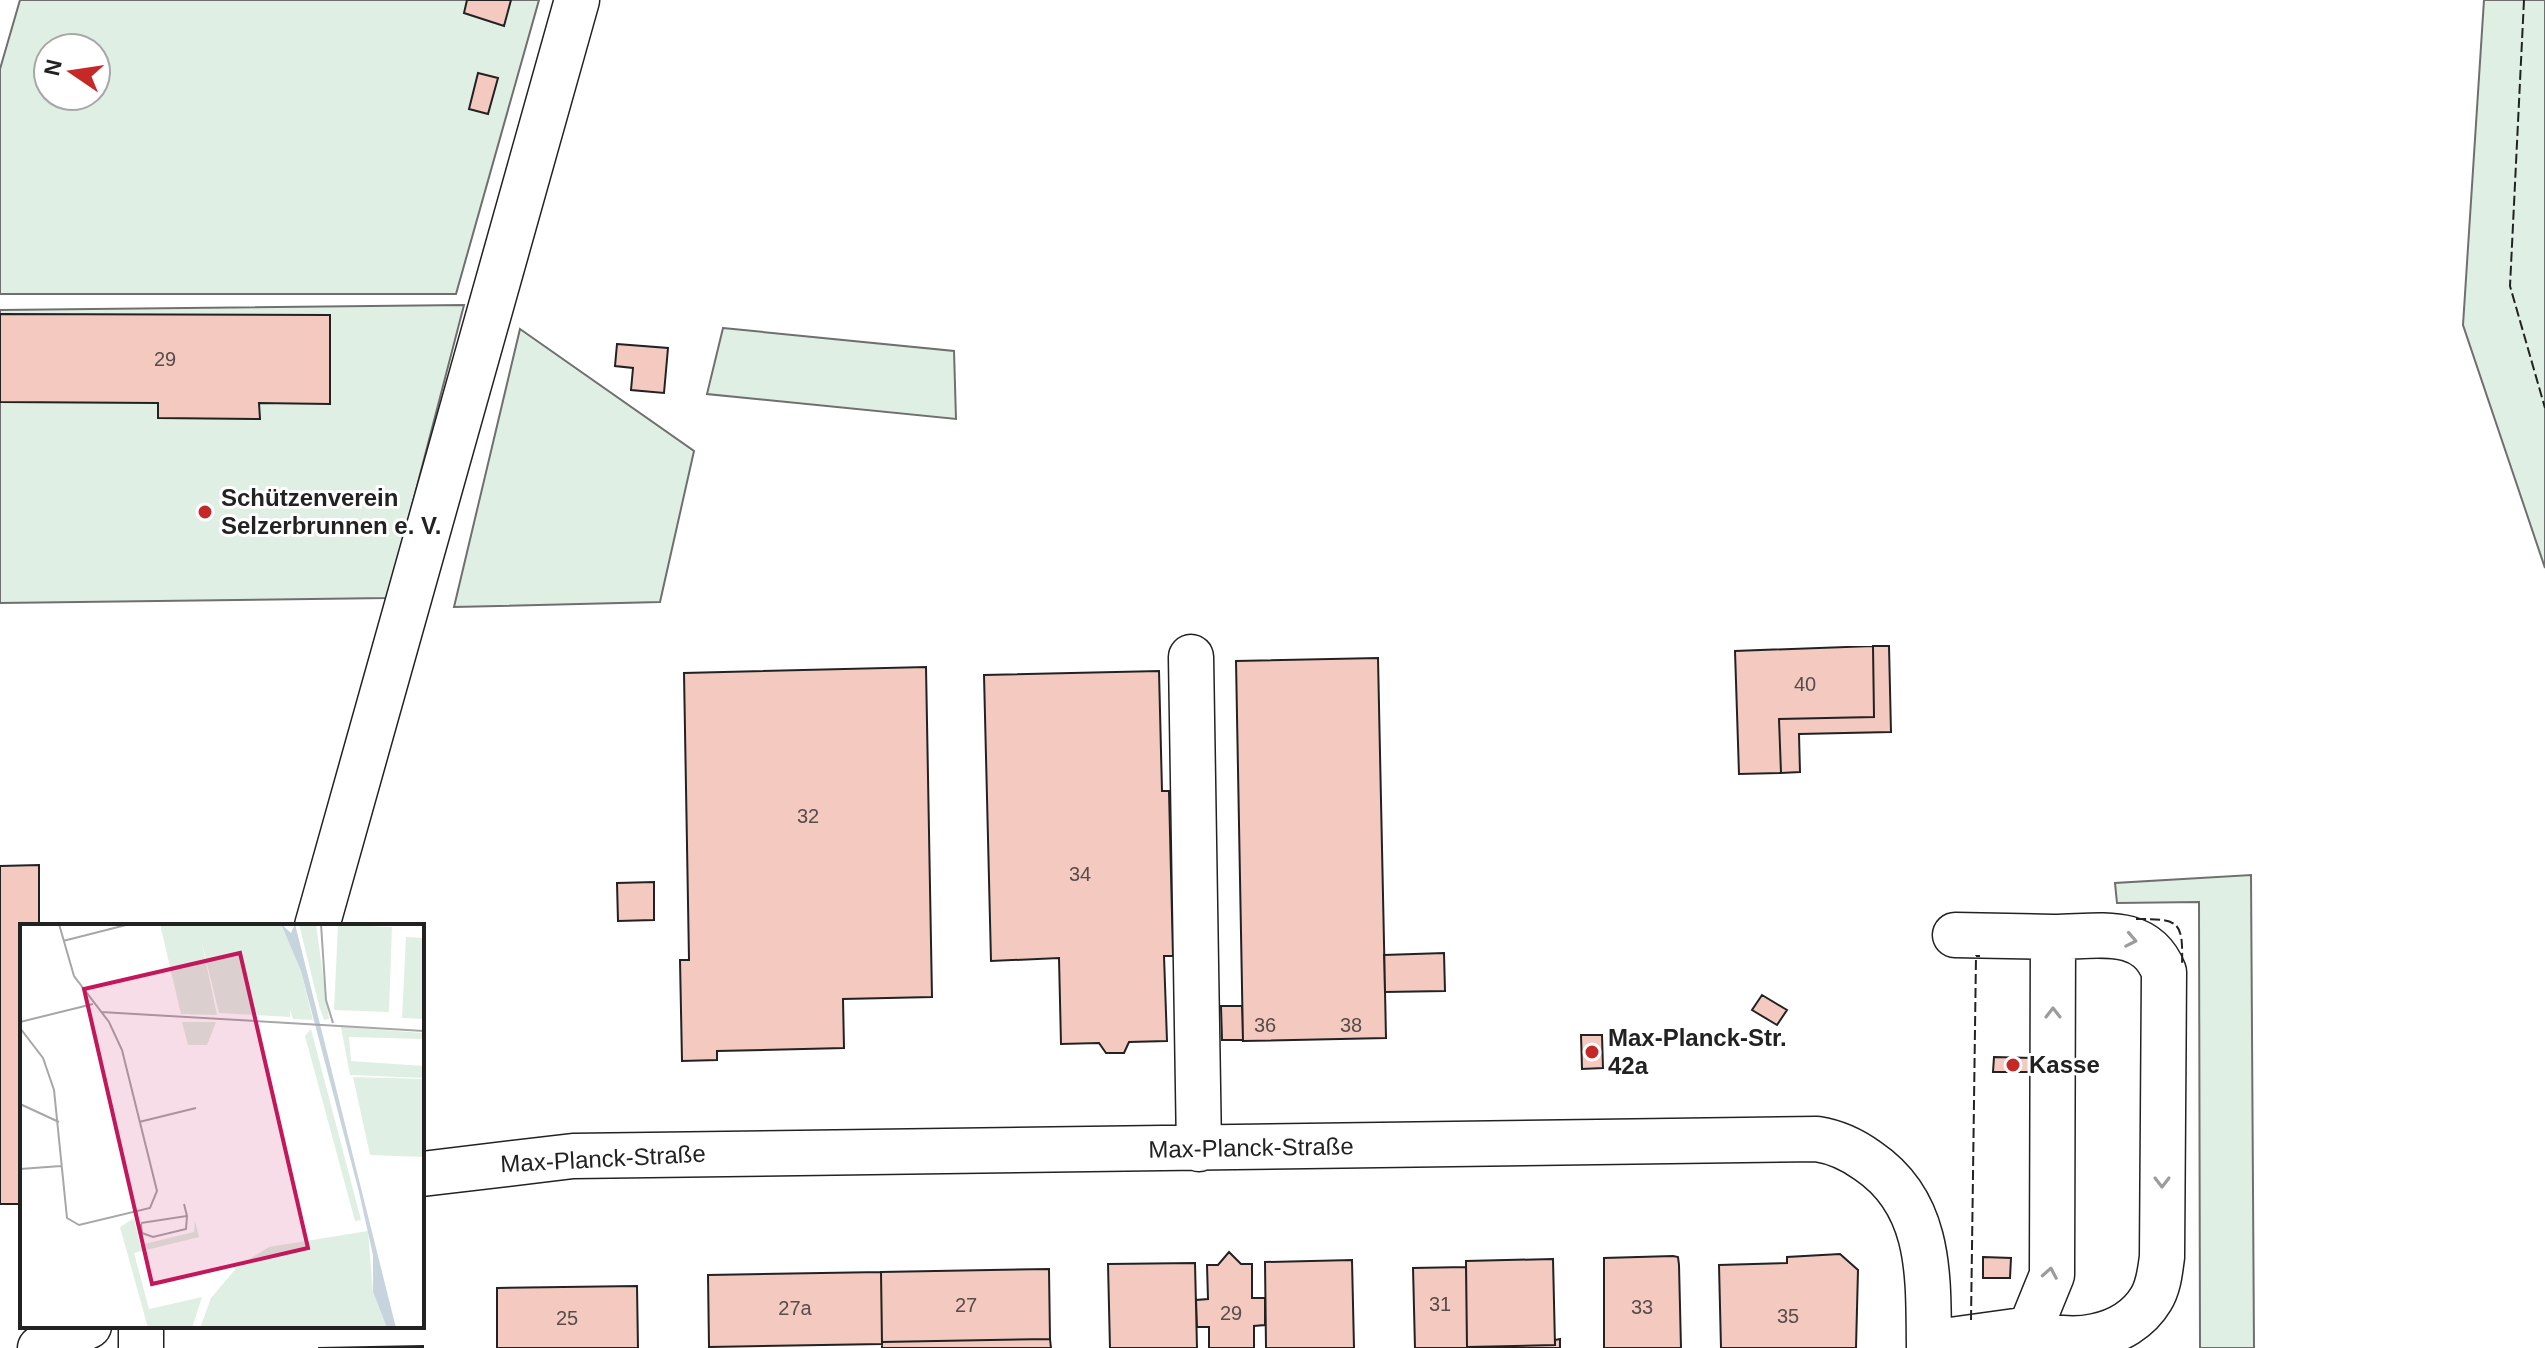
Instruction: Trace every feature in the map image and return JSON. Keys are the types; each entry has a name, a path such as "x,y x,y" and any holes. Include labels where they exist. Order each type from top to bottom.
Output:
{"street":[{"path":"318,924 577,0"},
{"path":"1191,657 1199,1149"},
{"path":"1929,1345 2030,1329 2044,1340 2062,1344 2089,1343 2114,1334 2150,1301 2158,1283 2162,1257 2164,972 2157,954 2145,942 2122,937 1955,935"},
{"path":"2030,1329 2052,1275 2053,937"},
{"name":"Max-Planck-Straße","path":"424,1174 573,1156 1199,1149 1795,1137 1831,1141 1876,1166 1910,1206 1920,1226 1928,1270 1929,1345"},
{"path":"40,1348 85,1328"}],"green space":[{"path":"20,0 539,0 456,294 0,294 0,69"},
{"path":"2484,0 2545,0 2545,568 2463,325"},
{"name":"Schützenverein Selzerbrunnen e. V.","path":"464,305 388,598 0,603 0,310"},
{"path":"723,328 954,351 956,419 707,394"},
{"path":"520,329 694,451 660,602 454,607"},
{"path":"2251,875 2254,1348 2200,1348 2199,902 2117,903 2115,883"}],"building":[{"path":"467,0 511,0 504,26 464,13"},
{"path":"478,73 498,78 488,114 469,109"},
{"name":"Schützenverein Selzerbrunnen e. V.","path":"0,314 330,315 330,404 259,403 260,419 158,418 158,403 0,402"},
{"path":"617,344 668,348 664,393 631,390 633,368 615,366"},
{"path":"1873,646 1889,646 1891,732 1799,734 1800,772 1781,773 1779,719 1874,717"},
{"path":"1873,646 1874,717 1779,719 1781,773 1739,774 1735,651"},
{"path":"1378,658 1386,1038 1243,1041 1236,661"},
{"path":"926,667 932,997 843,999 844,1048 717,1051 717,1060 682,1061 680,960 689,960 684,673"},
{"path":"1159,671 1162,791 1169,791 1173,956 1164,956 1167,1041 1129,1042 1124,1053 1106,1053 1099,1043 1061,1044 1059,958 991,961 984,675"},
{"path":"39,865 39,924 20,924 20,1204 0,1204 0,866"},
{"path":"654,882 654,920 618,921 617,883"},
{"path":"1444,953 1445,991 1385,992 1384,955"},
{"path":"1762,995 1787,1010 1777,1025 1752,1010"},
{"path":"1221,1006 1242,1006 1243,1040 1222,1040"},
{"name":"Max-Planck-Str. 42a","path":"1581,1035 1602,1035 1603,1068 1582,1069"},
{"name":"Kasse","path":"1994,1057 2032,1058 2032,1072 1993,1072"},
{"path":"1229,1252 1241,1264 1252,1264 1252,1298 1265,1298 1265,1325 1254,1326 1254,1348 1209,1348 1209,1327 1197,1327 1196,1300 1208,1299 1207,1265 1218,1265"},
{"path":"1840,1254 1858,1270 1856,1348 1721,1348 1719,1265 1787,1263 1787,1257"},
{"path":"1678,1257 1679,1265 1681,1348 1604,1348 1604,1258"},
{"path":"1983,1257 2011,1258 2010,1278 1983,1278"},
{"path":"1553,1259 1555,1345 1467,1347 1466,1261"},
{"path":"1352,1260 1354,1348 1266,1348 1265,1262"},
{"path":"1195,1263 1197,1348 1110,1348 1108,1264"},
{"path":"1466,1267 1467,1347 1555,1345 1555,1340 1560,1339 1560,1348 1415,1348 1413,1268"},
{"path":"1049,1269 1050,1339 882,1342 881,1272"},
{"path":"881,1272 882,1344 709,1347 708,1275"},
{"path":"637,1286 638,1348 497,1348 497,1288"},
{"path":"1050,1339 1051,1348 882,1348 882,1342"},
{"path":"423,1346 423,1348 318,1348"}],"fence":[{"path":"2524,0 2510,286 2545,408"},
{"path":"2136,919 2162,920 2176,926 2182,940 2182,967"},
{"path":"1971,1320 1976,956 1980,956"}],"place":[{"name":"Schützenverein Selzerbrunnen e. V.","path":"205,512"},
{"name":"Max-Planck-Str. 42a","path":"1592,1052"},
{"name":"Kasse","path":"2013,1065"}]}
